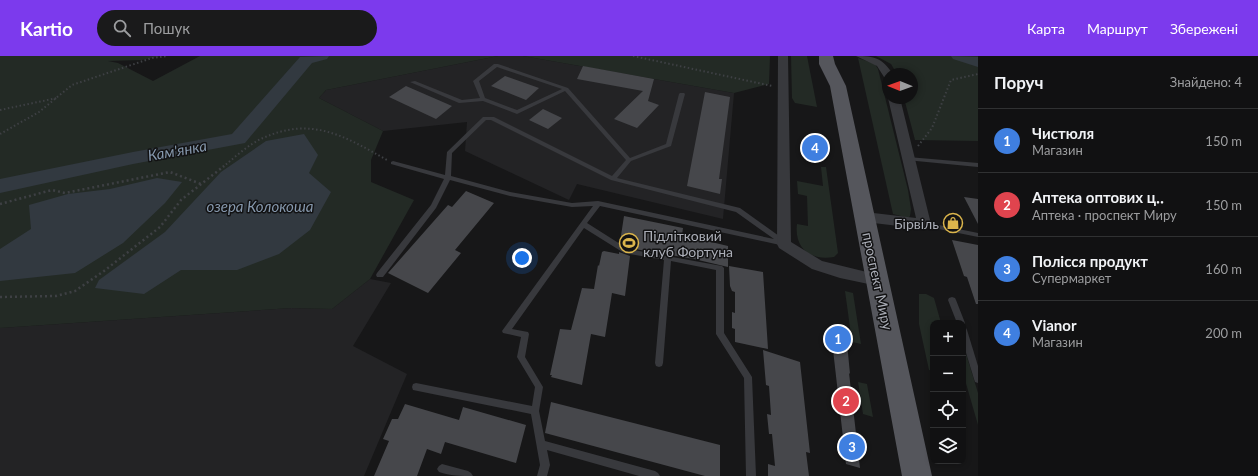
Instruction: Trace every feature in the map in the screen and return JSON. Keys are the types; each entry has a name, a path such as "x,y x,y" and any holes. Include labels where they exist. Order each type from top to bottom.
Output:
{"main road":[{"name":"проспект Миру","path":"832,60 917,476"}],"street":[{"path":"783,56 784,244 817,265 840,272 878,280"},
{"path":"861,56 881,64 884,68"},
{"path":"865,217 918,224 908,159 895,104"}],"lane":[{"path":"483,100 476,81 496,65 566,89 629,160"},
{"path":"413,82 461,102 483,100 517,112 566,89"},
{"path":"613,179 629,160 669,145 682,94"},
{"path":"380,275 434,206 448,177 450,153 484,118 492,118 613,179 738,210 784,244"},
{"path":"908,159 978,165"},
{"path":"393,163 510,194 572,205 598,203 784,244"},
{"path":"542,476 545,465 535,411 539,387 521,357 525,334 506,331 598,203"},
{"path":"583,224 626,251 720,268 720,334 748,377 751,476"},
{"path":"918,224 978,235"},
{"path":"659,363 668,258"},
{"path":"952,300 960,320"},
{"path":"966,340 978,379"},
{"path":"416,387 535,411"},
{"path":"541,444 655,476"},
{"path":"442,469 468,476"}],"path":[{"path":"0,134 39,112 72,85 152,58 168,56"},
{"path":"633,56 784,88"},
{"path":"908,159 932,128 952,80 978,74"},
{"path":"0,110 57,97"},
{"path":"0,297 56,296 75,291 104,271 160,227 181,200 262,138 289,129 304,127 346,137 393,163"},
{"path":"0,204 52,190 65,192 170,172 201,184"}],"shaded area":[{"path":"0,56 161,56 142,60 108,61 118,63 153,81 200,56 498,56 326,90 319,98 383,131 371,160 371,182 414,200 370,279 332,309 291,308 0,328"},
{"path":"498,56 523,56 734,93 723,219 577,184 569,200 465,151 467,122 383,131 319,98 326,90"},
{"path":"523,56 770,56 769,84 734,93"},
{"path":"791,56 807,56 817,107 795,103 792,98"},
{"path":"876,56 978,56 978,141 915,140 906,104 918,104 918,68 893,68 891,64"},
{"path":"858,58 875,64 878,69 882,85 882,104 887,104 908,190 911,209 910,216 908,218 893,214"},
{"path":"821,167 826,167 838,253 834,257 825,258 811,255 805,251 798,240 797,232 797,224 808,226 807,196 798,194 797,181 823,186"},
{"path":"370,279 391,283 353,346 407,374 364,476 0,476 0,328 291,308 332,309"},
{"path":"845,291 853,293 861,344 852,342"},
{"path":"919,294 926,294 934,298 940,320 930,320 930,370 929,370 919,324"},
{"path":"966,354 978,393 978,425 966,383"},
{"path":"858,382 867,384 873,417 863,414"}],"water":[{"name":"озера Колокоша","path":"304,134 318,155 309,173 331,192 310,230 279,254 237,270 181,270 144,294 95,288 99,280 165,232 221,172 266,141"},
{"name":"озера Колокоша","path":"157,178 182,182 165,203 123,243 75,273 0,281 0,249 31,229 29,205 68,194 110,189"}],"building":[{"path":"583,66 654,79 648,101 659,105 637,128 614,119 643,91 577,79"},
{"path":"505,76 539,88 526,100 491,86"},
{"path":"406,86 452,106 436,119 389,97"},
{"path":"705,92 730,97 719,179 722,179 720,194 687,186"},
{"path":"543,109 562,118 548,129 529,120"},
{"path":"466,191 494,203 455,250 461,253 428,293 388,273 448,205 452,207"},
{"path":"964,197 978,199 978,224"},
{"path":"624,216 683,228 682,235 728,246 728,267 694,259 629,248 620,242"},
{"path":"952,240 978,245 978,304 976,304 967,277 964,276"},
{"path":"604,251 619,254 619,252 630,256 625,296 612,293 605,337 591,334 582,385 551,377 552,375 550,375 560,329 571,330 582,288 594,289 598,265 599,266 602,252"},
{"path":"729,266 763,272 768,349 735,342 735,329 732,328 732,312 735,313 735,292 732,291 730,286"},
{"path":"831,332 844,335 845,342 847,343 860,468 846,464"},
{"path":"763,350 800,362 810,453 806,452 809,476 768,476 768,464 775,466 772,434 769,434 767,414 771,415 769,386 766,385"},
{"path":"551,402 720,445 720,476 705,476 545,433"},
{"path":"405,404 459,420 463,407 526,425 516,463 445,442 441,454 427,449 417,476 374,476 389,441 383,439 392,419 398,419"}],"waterway":[{"name":"Кам'янка","path":"0,186 133,158 238,139 306,60 321,56"},
{"name":"Кам'янка","path":"959,56 978,62"}],"place":[{"name":"Vianor","path":"815,148"},
{"name":"Бірвіль","path":"953,223"},
{"name":"Підлітковий клуб Фортуна","path":"629,243"},
{"name":"Чистюля","path":"838,339"},
{"name":"Аптека оптових ц‥","path":"846,401"},
{"name":"Полісся продукт","path":"852,447"}]}
